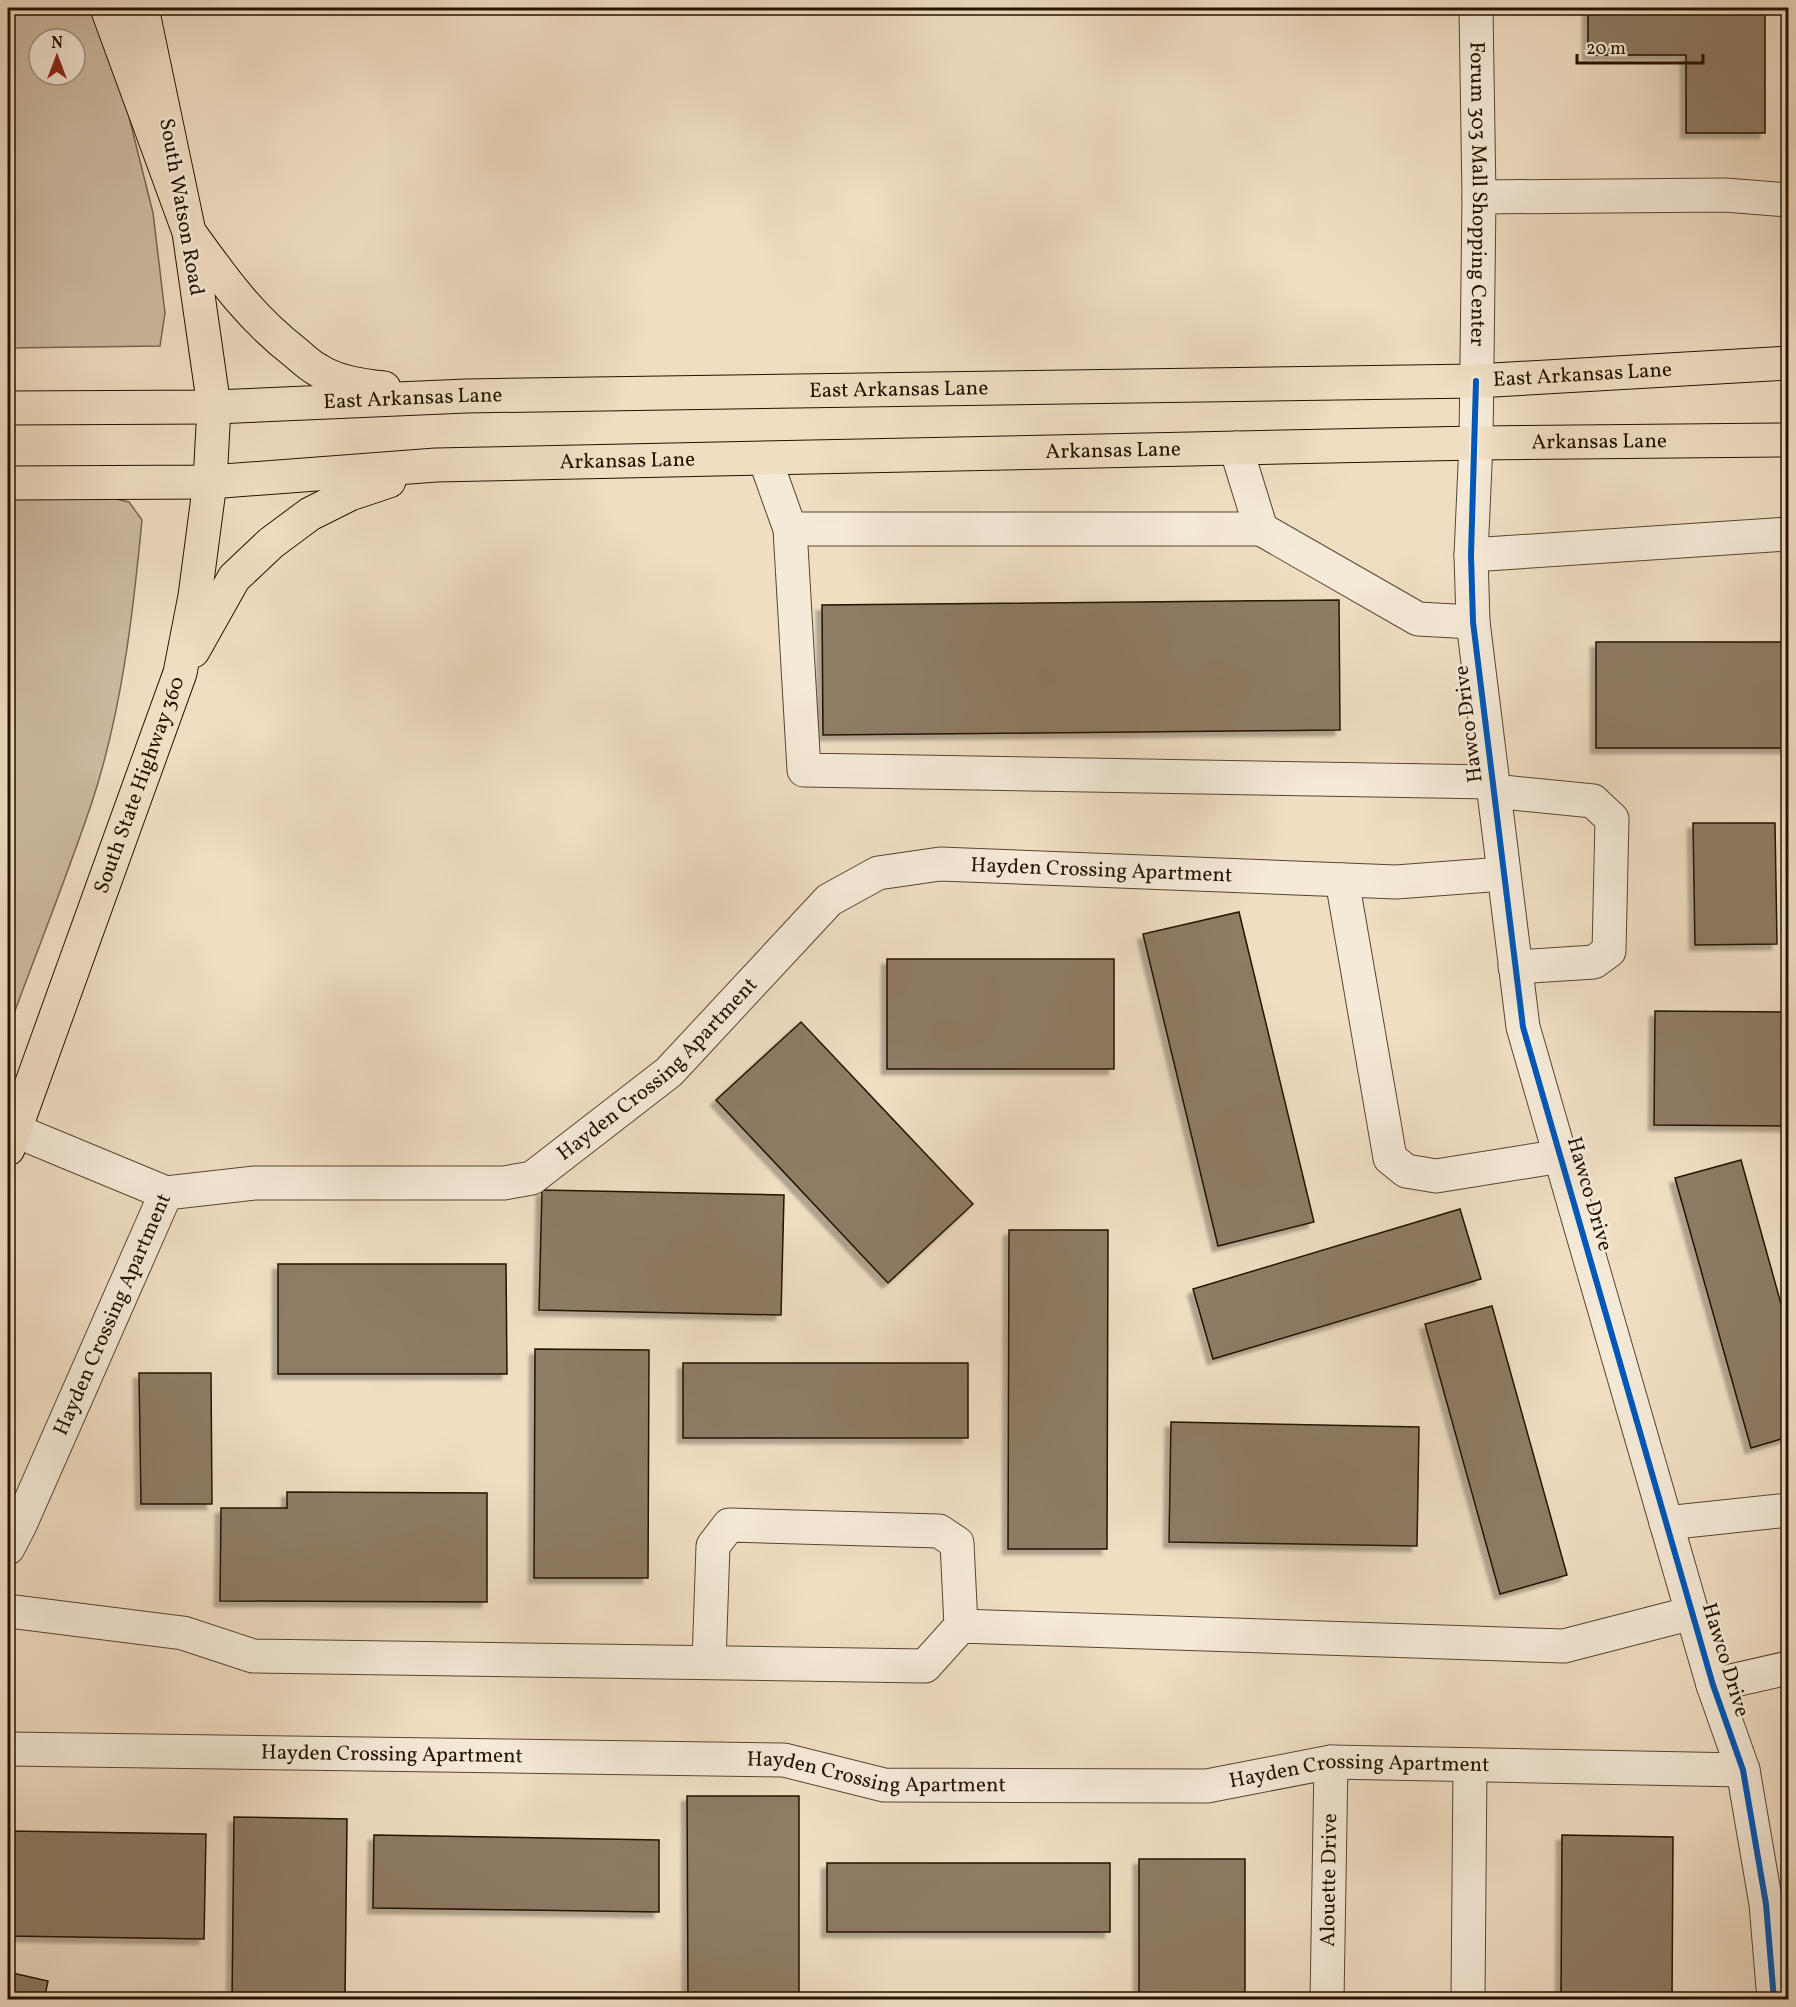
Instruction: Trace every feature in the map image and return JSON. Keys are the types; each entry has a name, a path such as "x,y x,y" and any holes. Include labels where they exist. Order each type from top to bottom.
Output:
{"main road":[{"path":"107,8 189,232 259,322 319,371 359,385 466,396"},
{"name":"South Watson Road","path":"142,8 189,232 214,407"},
{"name":"East Arkansas Lane","path":"8,408 214,407 466,396 1476,381 1788,363"},
{"name":"South State Highway 360","path":"11,1140 180,673 195,596 210,482 214,407"},
{"name":"Arkansas Lane","path":"436,465 1476,443 1788,440"},
{"path":"8,483 210,482 436,465"},
{"path":"180,673 234,578 271,543 310,514 350,494 436,465"}],"street":[{"name":"Forum 303 Mall Shopping Center","path":"1476,8 1479,197 1476,381"},
{"path":"1479,197 1725,195 1788,200"},
{"name":"Hawco Drive","path":"1476,381 1471,555 1473,622 1523,1027 1713,1685 1743,1770 1766,1904 1774,2000"},
{"path":"1236,448 1261,529"},
{"path":"765,459 790,529 804,770 1493,786 1593,801 1612,819 1609,951 1594,962 1515,967"},
{"path":"790,529 1261,529 1418,619 1473,622"},
{"path":"1471,555 1788,534"},
{"name":"Hayden Crossing Apartment","path":"8,1548 166,1193 255,1183 504,1183 532,1178 669,1072 829,900 878,873 940,864 1396,882 1503,874"},
{"path":"1342,880 1390,1158 1407,1171 1436,1176 1561,1156"},
{"path":"11,1140 166,1193"},
{"path":"1666,1523 1788,1510"},
{"path":"8,1611 183,1633 253,1656 925,1666 961,1626 957,1543 939,1531 729,1525 713,1546 709,1662"},
{"path":"961,1626 1564,1646 1692,1613"},
{"path":"1713,1685 1788,1668"},
{"name":"Hayden Crossing Apartment","path":"8,1749 784,1760 884,1785 1207,1786 1331,1762 1743,1770"},
{"name":"Alouette Drive","path":"1327,2000 1331,1762"},
{"path":"1468,2000 1470,1765"}],"shaded area":[{"path":"8,8 97,8 118,73 153,213 165,313 160,346 8,348"},
{"path":"107,497 129,502 142,520 135,591 119,696 93,799 8,1030 8,498"}],"building":[{"path":"1588,8 1765,8 1765,133 1686,133 1686,55 1588,55"},
{"path":"1339,600 1340,730 823,735 822,605"},
{"path":"1596,642 1788,642 1788,748 1596,748"},
{"path":"1693,823 1775,823 1777,944 1695,945"},
{"path":"1239,912 1314,1222 1218,1246 1143,934"},
{"path":"887,959 1114,959 1114,1069 887,1069"},
{"path":"1655,1011 1788,1012 1788,1126 1654,1125"},
{"path":"801,1022 973,1204 888,1283 716,1100"},
{"path":"1741,1160 1788,1329 1788,1437 1751,1448 1675,1178"},
{"path":"542,1190 784,1195 781,1315 539,1310"},
{"path":"1460,1209 1481,1279 1213,1359 1193,1289"},
{"path":"1009,1230 1108,1230 1107,1549 1008,1549"},
{"path":"278,1264 506,1264 507,1374 278,1374"},
{"path":"1492,1306 1567,1575 1500,1594 1425,1324"},
{"path":"535,1349 649,1350 648,1578 534,1578"},
{"path":"683,1363 968,1363 968,1438 683,1438"},
{"path":"139,1373 211,1373 212,1504 141,1504"},
{"path":"1171,1422 1419,1427 1417,1546 1169,1542"},
{"path":"287,1492 487,1493 487,1602 220,1601 221,1508 287,1508"},
{"path":"687,1796 799,1796 799,2000 688,2000"},
{"path":"234,1817 347,1819 345,2000 232,2000"},
{"path":"8,1831 206,1834 204,1939 8,1936"},
{"path":"374,1835 659,1840 659,1912 373,1908"},
{"path":"1562,1835 1673,1837 1672,2000 1561,2000"},
{"path":"1139,1859 1245,1859 1245,2000 1139,2000"},
{"path":"827,1863 1110,1863 1110,1932 827,1932"},
{"path":"8,1972 48,1981 44,2000 8,2000"},
{"path":"970,1996 1071,1996 1071,2000 970,2000"}],"cycle path":[{"path":"1476,381 1471,555 1473,622 1523,1027 1713,1685 1743,1770 1766,1904 1774,2000"}]}
